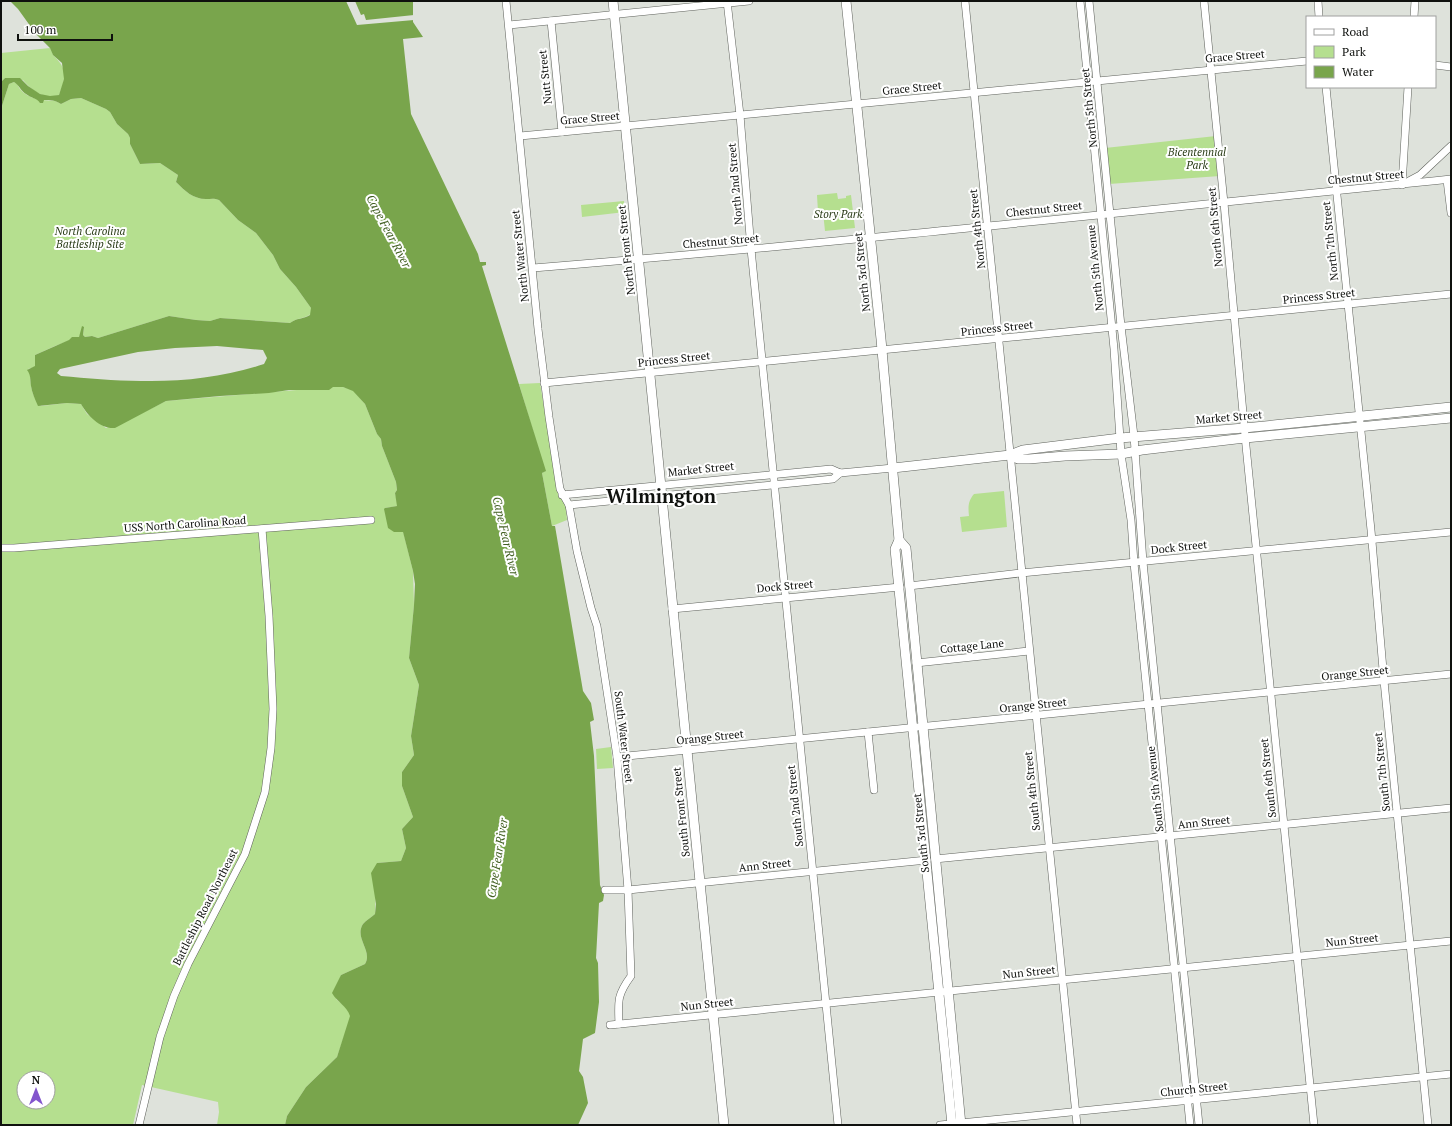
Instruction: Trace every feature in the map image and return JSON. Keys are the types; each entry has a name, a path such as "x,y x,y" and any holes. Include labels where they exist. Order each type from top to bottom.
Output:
{"main road":[{"name":"North Front Street","path":"613,1 662,497"},
{"name":"North 3rd Street","path":"846,1 871,237 893,468"},
{"name":"Market Street","path":"893,468 1010,455 1023,450 1134,436 1244,428 1451,407"},
{"name":"Market Street","path":"1010,455 1018,459 1029,459 1121,454 1245,438 1451,418"},
{"name":"South 3rd Street","path":"893,468 899,540 895,550 918,727 957,1124"},
{"name":"South Front Street","path":"662,497 724,1125"},
{"name":"South 3rd Street","path":"899,540 906,548 916,663 918,727"}],"street":[{"name":"North Water Street","path":"506,1 544,383 560,489 569,505"},
{"path":"508,24 749,1"},
{"name":"North 4th Street","path":"965,1 1010,455"},
{"name":"North 5th Avenue","path":"1080,1 1112,327 1121,454"},
{"name":"North 5th Street","path":"1089,1 1110,214"},
{"name":"North 6th Street","path":"1204,1 1244,428"},
{"path":"1318,1 1319,16"},
{"path":"1414,16 1415,1"},
{"name":"North 2nd Street","path":"727,2 740,115 751,249 774,485"},
{"name":"Nutt Street","path":"551,21 562,132"},
{"name":"Grace Street","path":"520,136 1306,61"},
{"path":"1436,65 1451,67"},
{"name":"North 7th Street","path":"1326,88 1359,417"},
{"path":"1402,185 1408,88"},
{"path":"1402,185 1420,175 1451,146"},
{"path":"1449,180 1451,213"},
{"name":"Chestnut Street","path":"533,268 638,260 1449,180"},
{"name":"North 5th Avenue","path":"1110,214 1135,451"},
{"name":"Princess Street","path":"544,383 1451,294"},
{"name":"South 7th Street","path":"1359,417 1428,1125"},
{"name":"South 6th Street","path":"1244,428 1314,1125"},
{"name":"South 5th Avenue","path":"1135,451 1143,562 1199,1125"},
{"name":"South 5th Avenue","path":"1121,454 1131,520 1190,1125"},
{"name":"South 4th Street","path":"1010,455 1076,1125"},
{"name":"Market Street","path":"569,505 774,485 833,478 840,473 893,468"},
{"name":"Market Street","path":"562,494 832,469 840,473"},
{"name":"South 2nd Street","path":"774,485 838,1125"},
{"name":"South Water Street","path":"569,505 577,551 597,626 617,757 628,890 631,976 623,987 618,999 619,1024"},
{"name":"USS North Carolina Road","path":"1,548 371,520"},
{"name":"Battleship Road Northeast","path":"139,1125 160,1037 174,996 188,964 245,854 265,792 271,748 273,709 269,616 262,529"},
{"name":"Dock Street","path":"909,586 1022,573 1451,532"},
{"name":"Dock Street","path":"672,608 900,587"},
{"name":"Cottage Lane","path":"916,663 1029,651"},
{"name":"Orange Street","path":"617,757 1451,674"},
{"path":"868,732 874,790"},
{"name":"Ann Street","path":"605,890 628,890 1451,808"},
{"name":"Nun Street","path":"610,1025 1451,941"},
{"name":"Church Street","path":"940,1125 1451,1074"}],"green space":[{"path":"50,48 53,55 59,61 64,70 63,84 59,95 48,96 39,94 30,88 23,80 5,78 1,82 1,53"},
{"name":"North Carolina Battleship Site","path":"14,82 23,92 36,99 55,101 61,104 71,99 81,98 106,109 110,112 117,124 128,134 130,144 140,164 160,163 178,175 176,182 190,194 201,199 219,200 238,220 256,233 273,255 280,269 296,287 311,308 311,314 290,323 220,318 210,321 169,316 98,338 92,336 85,337 83,335 84,327 79,337 35,355 35,367 28,369 33,394 41,406 67,403 81,404 87,414 106,428 126,421 166,401 343,387 353,390 365,404 377,434 381,439 382,446 396,482 397,490 395,493 398,506 385,508 386,516 403,531 413,571 414,605 409,658 419,685 411,736 414,755 402,772 402,786 413,817 402,829 406,848 401,861 377,863 375,914 363,924 361,929 362,939 367,954 365,964 341,975 336,999 349,1010 351,1016 337,1057 306,1087 287,1116 285,1125 217,1125 219,1112 218,1102 142,1085 133,1125 1,1125 1,109 9,84"},
{"name":"Bicentennial Park","path":"1216,136 1220,176 1109,184 1105,148"},
{"name":"Story Park","path":"837,193 838,199 846,198 846,196 851,195 855,228 825,231 823,212 818,212 817,195"},
{"path":"624,201 625,212 582,217 581,205"},
{"path":"540,383 558,491 566,507 567,520 552,526 542,473 545,471 519,384"},
{"path":"1004,491 1007,527 962,532 960,517 969,516 969,504 974,494"},
{"path":"611,747 613,768 597,769 596,749"}],"water":[{"name":"Cape Fear River","path":"10,1 413,1 413,22 423,37 403,39 411,114 478,254 480,262 486,262 486,265 482,266 546,471 542,473 552,526 555,526 583,691 591,703 594,720 590,722 594,756 600,885 604,895 603,901 599,903 596,958 598,963 599,1002 595,1033 583,1039 579,1071 583,1077 588,1103 578,1125 285,1125 287,1116 306,1087 337,1057 350,1016 347,1009 332,993 341,975 365,964 367,954 362,939 361,929 363,924 375,914 376,904 371,873 377,863 401,861 406,848 402,829 413,817 402,786 402,772 414,755 411,736 419,685 409,658 415,584 403,532 394,532 388,528 384,509 397,506 395,493 397,490 396,482 382,446 381,439 377,434 365,404 353,391 343,387 333,387 329,390 289,390 269,393 166,401 115,428 110,428 99,424 87,413 81,404 67,403 38,406 32,391 30,375 27,370 35,366 35,355 69,340 72,337 79,337 82,326 84,327 83,335 85,337 92,336 98,338 169,316 210,321 220,318 290,323 310,315 311,308 296,287 280,269 273,255 256,233 238,220 219,200 201,199 190,194 176,182 178,175 160,163 140,164 130,144 128,134 117,124 110,112 106,109 81,98 71,99 61,104 49,100 44,100 43,103 40,103 24,93 14,82 9,84 1,109 1,82 5,78 20,78 28,86 40,94 50,96 59,95 64,79 62,63 53,55 50,48 36,34 18,9","holes":["217,346 263,350 267,358 264,364 249,369 203,378 172,381 131,381 61,376 57,373 60,369 138,352"]}],"pier":[{"path":"346,1 355,1 361,15 364,14 366,20 414,15 414,20 357,25"}],"district":[{"name":"Wilmington","path":"661,495"}]}
